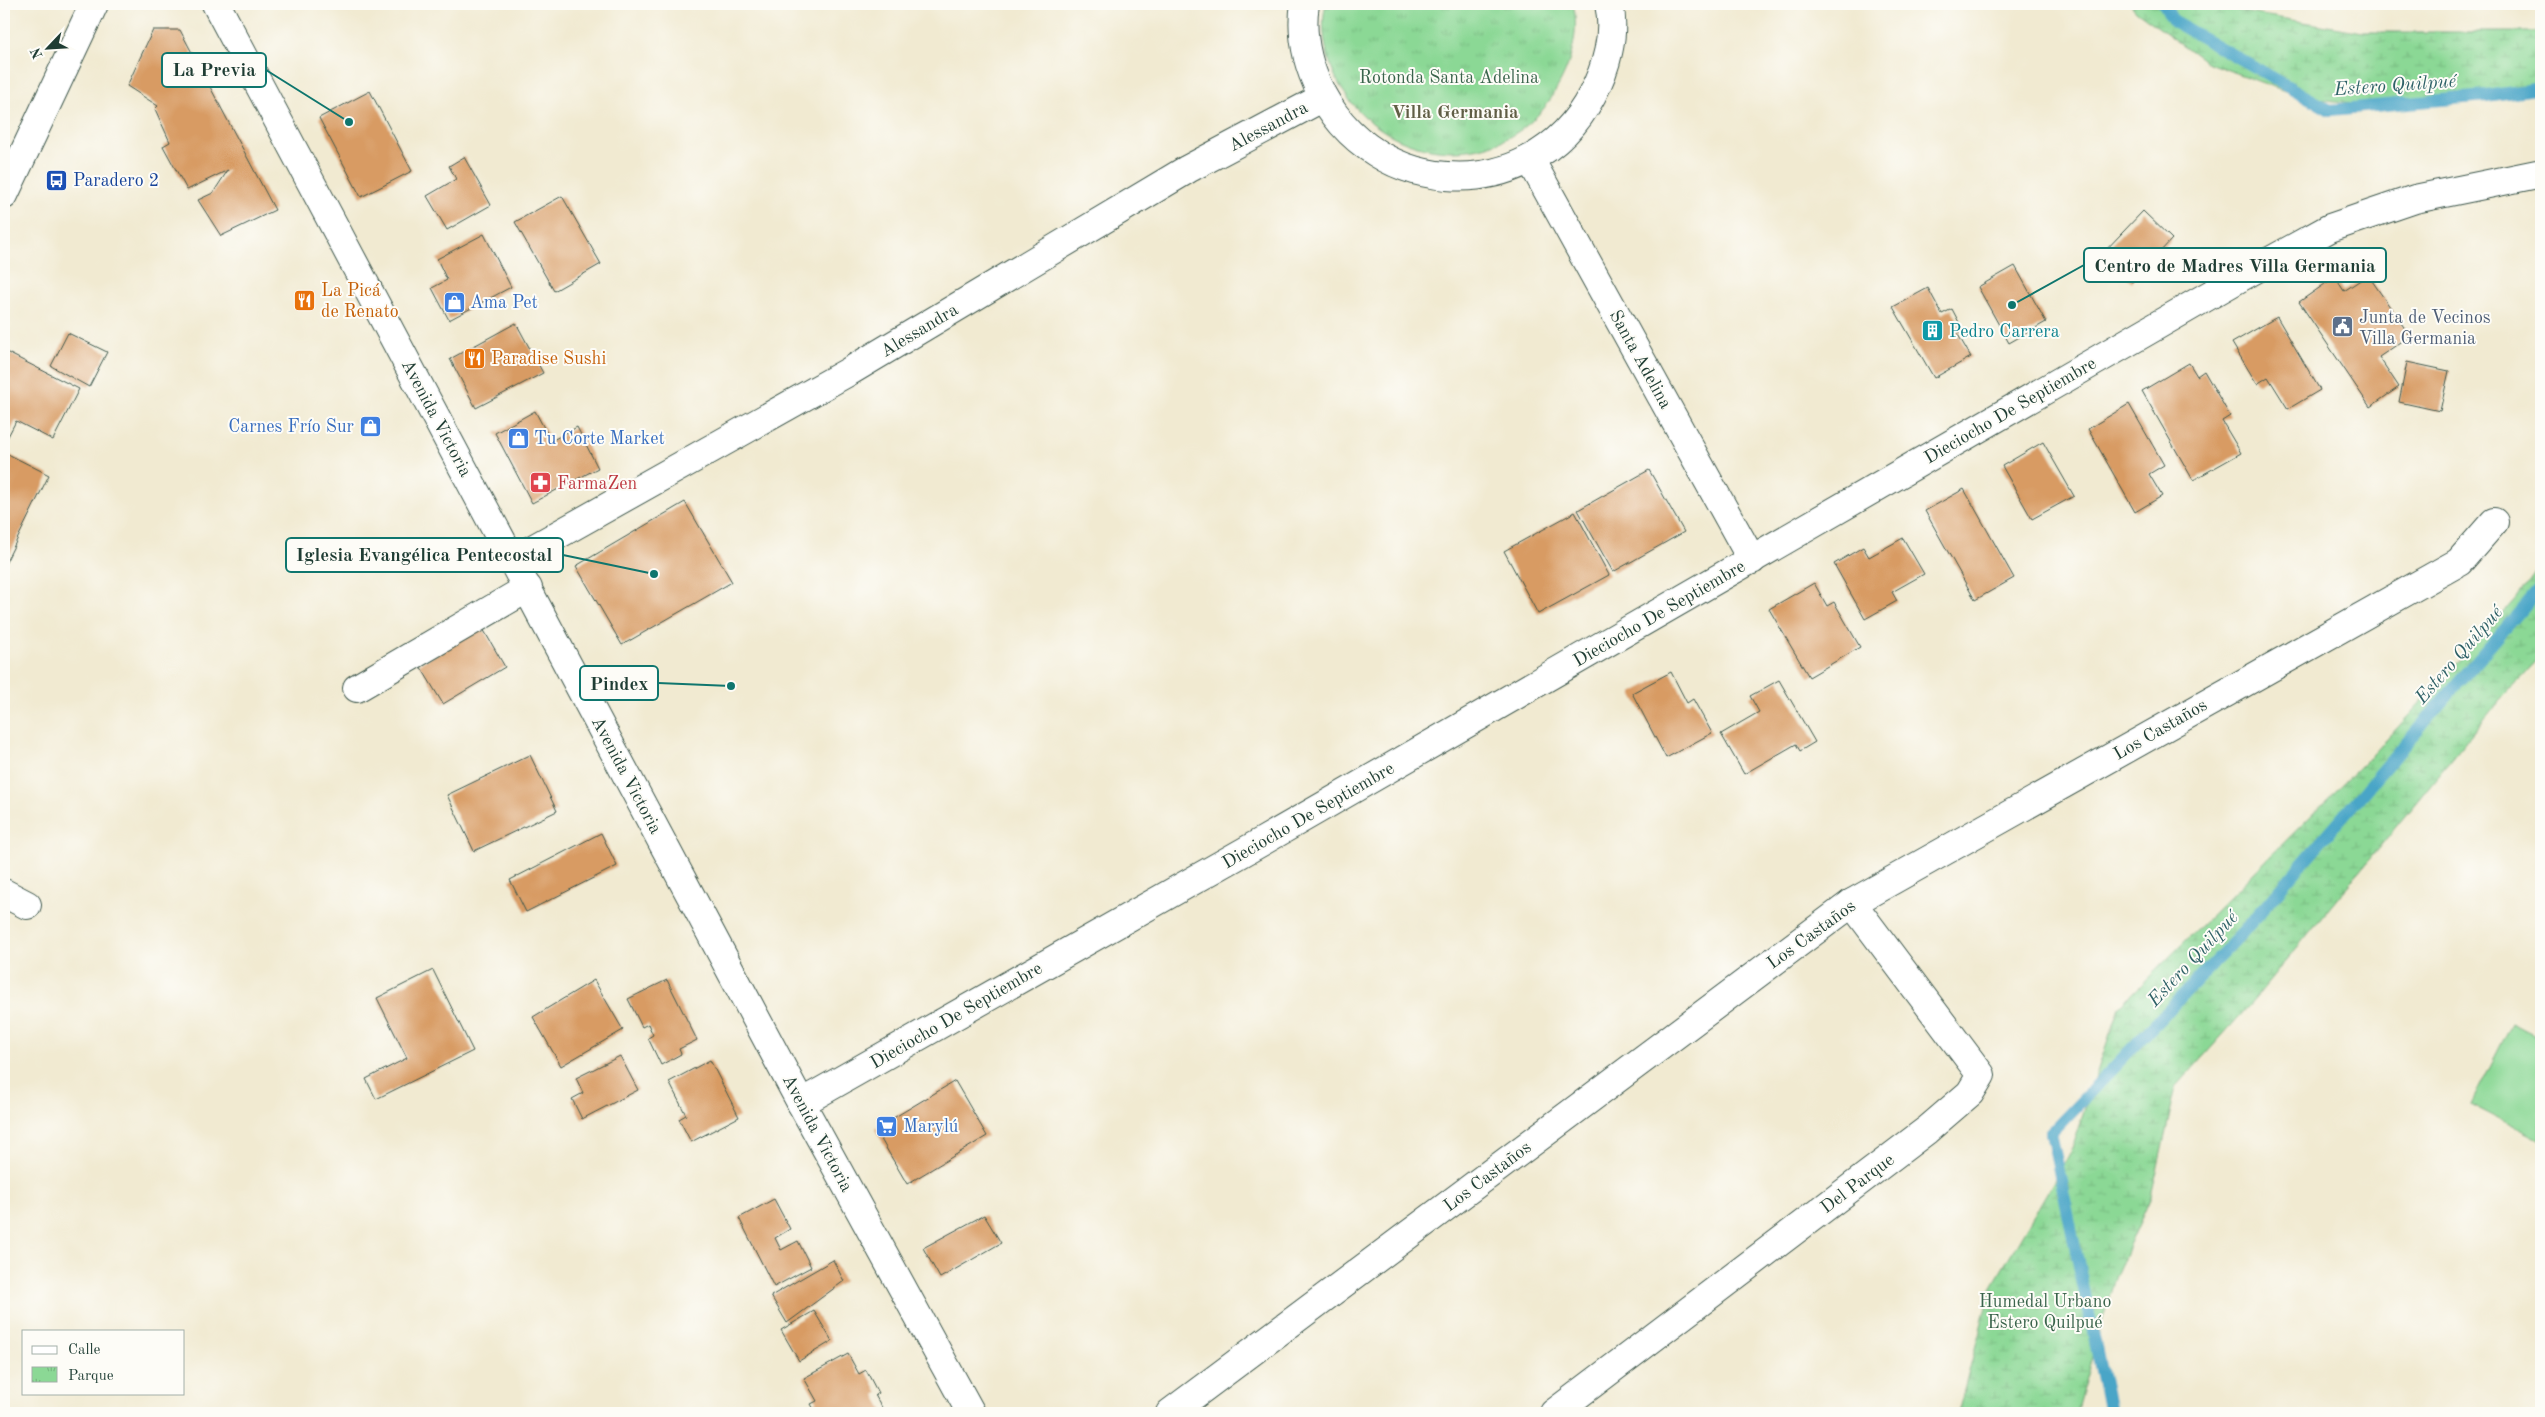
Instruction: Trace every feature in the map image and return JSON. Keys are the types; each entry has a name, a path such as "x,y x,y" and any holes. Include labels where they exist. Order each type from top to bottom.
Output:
{"street":[{"path":"4,195 94,4"},
{"name":"Avenida Victoria","path":"216,4 801,1103 971,1413"},
{"path":"1305,4 1306,53 1322,98 1352,136 1383,158 1391,163 1438,177 1486,175 1530,159 1560,139 1584,112 1600,80 1610,45 1609,4"},
{"name":"Alessandra","path":"513,560 850,371 1188,169 1322,98"},
{"name":"Santa Adelina","path":"1530,159 1752,560"},
{"name":"Dieciocho De Septiembre","path":"801,1103 1263,842 2241,276 2330,228 2415,199 2537,174"},
{"name":"Los Castaños","path":"1170,1413 1852,903 2459,562 2494,522"},
{"path":"357,688 528,588"},
{"name":"Del Parque","path":"1554,1413 1927,1130 1970,1092 1981,1075 1852,903"}],"green space":[{"name":"Rotonda Santa Adelina","path":"1326,4 1573,4 1575,36 1566,69 1550,100 1519,131 1489,146 1456,151 1424,148 1393,136 1366,118 1344,92 1329,60 1326,46 1323,25"},
{"path":"2130,4 2229,4 2238,11 2363,32 2541,32 2541,94 2361,104 2301,97 2206,62 2136,11"},
{"name":"Humedal Urbano Estero Quilpué","path":"2541,565 2541,656 2495,706 2254,1000 2176,1087 2151,1197 2114,1280 2076,1413 1958,1413 1991,1288 2069,1155 2119,1007 2377,750 2519,595"},
{"path":"2512,1023 2541,1038 2541,1140 2471,1104"}],"building":[{"path":"153,30 180,30 275,210 221,236 198,200 213,193 228,170 187,190 163,146 170,142 155,109 158,106 127,86"},
{"path":"370,91 412,171 361,197 319,118"},
{"path":"464,157 491,205 447,230 427,196 456,179 449,166"},
{"path":"562,196 601,264 554,291 515,222"},
{"path":"2143,211 2172,239 2132,282 2102,254"},
{"path":"484,234 511,287 449,320 432,288 447,280 437,259"},
{"path":"2015,266 2046,322 2009,343 1978,287"},
{"name":"Junta de Vecinos Villa Germania","path":"2368,275 2410,336 2379,357 2399,387 2370,407 2299,302 2335,277 2344,291"},
{"name":"Pedro Carrera","path":"1928,288 1942,314 1952,309 1963,330 1957,333 1971,357 1934,378 1893,307"},
{"path":"2277,317 2320,390 2288,409 2268,377 2257,384 2232,343"},
{"path":"516,323 543,373 476,408 450,359"},
{"path":"68,333 107,352 89,387 51,366"},
{"path":"6,352 79,389 53,440 16,421 4,444 4,356"},
{"path":"2407,362 2449,371 2440,411 2399,402"},
{"path":"2189,363 2197,376 2204,371 2230,416 2222,421 2241,453 2193,480 2142,391"},
{"path":"2129,404 2164,465 2149,474 2162,496 2135,512 2088,429"},
{"path":"535,411 551,441 577,427 598,468 532,503 495,433"},
{"path":"2043,442 2074,496 2032,519 2002,466"},
{"path":"4,452 49,475 4,566"},
{"path":"1649,470 1684,532 1613,572 1578,510"},
{"path":"1964,489 2014,578 1975,600 1925,511"},
{"path":"685,502 732,582 622,645 576,566"},
{"path":"1575,512 1609,575 1538,614 1504,551"},
{"path":"1903,538 1924,574 1892,592 1897,601 1865,619 1834,564 1863,547 1869,557"},
{"path":"1814,583 1827,606 1834,602 1860,647 1809,677 1769,609"},
{"path":"482,627 505,667 443,704 419,664"},
{"path":"1671,672 1687,703 1693,699 1712,733 1666,758 1632,693"},
{"path":"1779,680 1815,742 1800,751 1796,744 1744,774 1721,734 1759,712 1750,696"},
{"path":"530,755 557,811 474,851 447,795"},
{"path":"601,833 617,866 526,912 510,880"},
{"path":"433,970 473,1051 376,1099 366,1079 407,1058 377,998"},
{"path":"594,980 623,1030 561,1066 533,1017"},
{"path":"667,980 697,1040 679,1049 681,1054 661,1065 648,1038 653,1035 648,1024 642,1027 628,999"},
{"path":"620,1056 638,1090 582,1119 572,1099 583,1093 576,1078"},
{"path":"710,1060 739,1117 691,1142 679,1119 686,1115 669,1082"},
{"path":"955,1081 987,1136 907,1184 875,1129"},
{"path":"774,1199 790,1229 775,1238 781,1250 798,1241 811,1267 774,1287 739,1218"},
{"path":"984,1215 1001,1243 940,1278 923,1248"},
{"path":"833,1260 844,1281 787,1323 771,1296"},
{"path":"814,1311 832,1341 799,1361 781,1330"},
{"path":"848,1354 859,1374 866,1370 878,1393 875,1395 885,1413 816,1413 811,1404 817,1401 804,1378"}],"waterway":[{"name":"Estero Quilpué","path":"2164,4 2173,21 2330,110 2486,96 2541,88"},
{"name":"Estero Quilpué","path":"2110,1413 2051,1133 2243,932 2541,587"}],"place":[{"name":"La Previa","path":"349,122"},
{"name":"Paradero 2","path":"57,180"},
{"name":"La Picá de Renato","path":"305,300"},
{"name":"Ama Pet","path":"454,302"},
{"name":"Centro de Madres Villa Germania","path":"2012,305"},
{"name":"Junta de Vecinos Villa Germania","path":"2343,327"},
{"name":"Pedro Carrera","path":"1933,331"},
{"name":"Paradise Sushi","path":"475,358"},
{"name":"Carnes Frío Sur","path":"370,426"},
{"name":"Tu Corte Market","path":"518,438"},
{"name":"FarmaZen","path":"541,483"},
{"name":"Iglesia Evangélica Pentecostal","path":"654,574"},
{"name":"Pindex","path":"731,686"},
{"name":"Marylú","path":"887,1126"}],"district":[{"name":"Villa Germania","path":"1455,111"}]}
